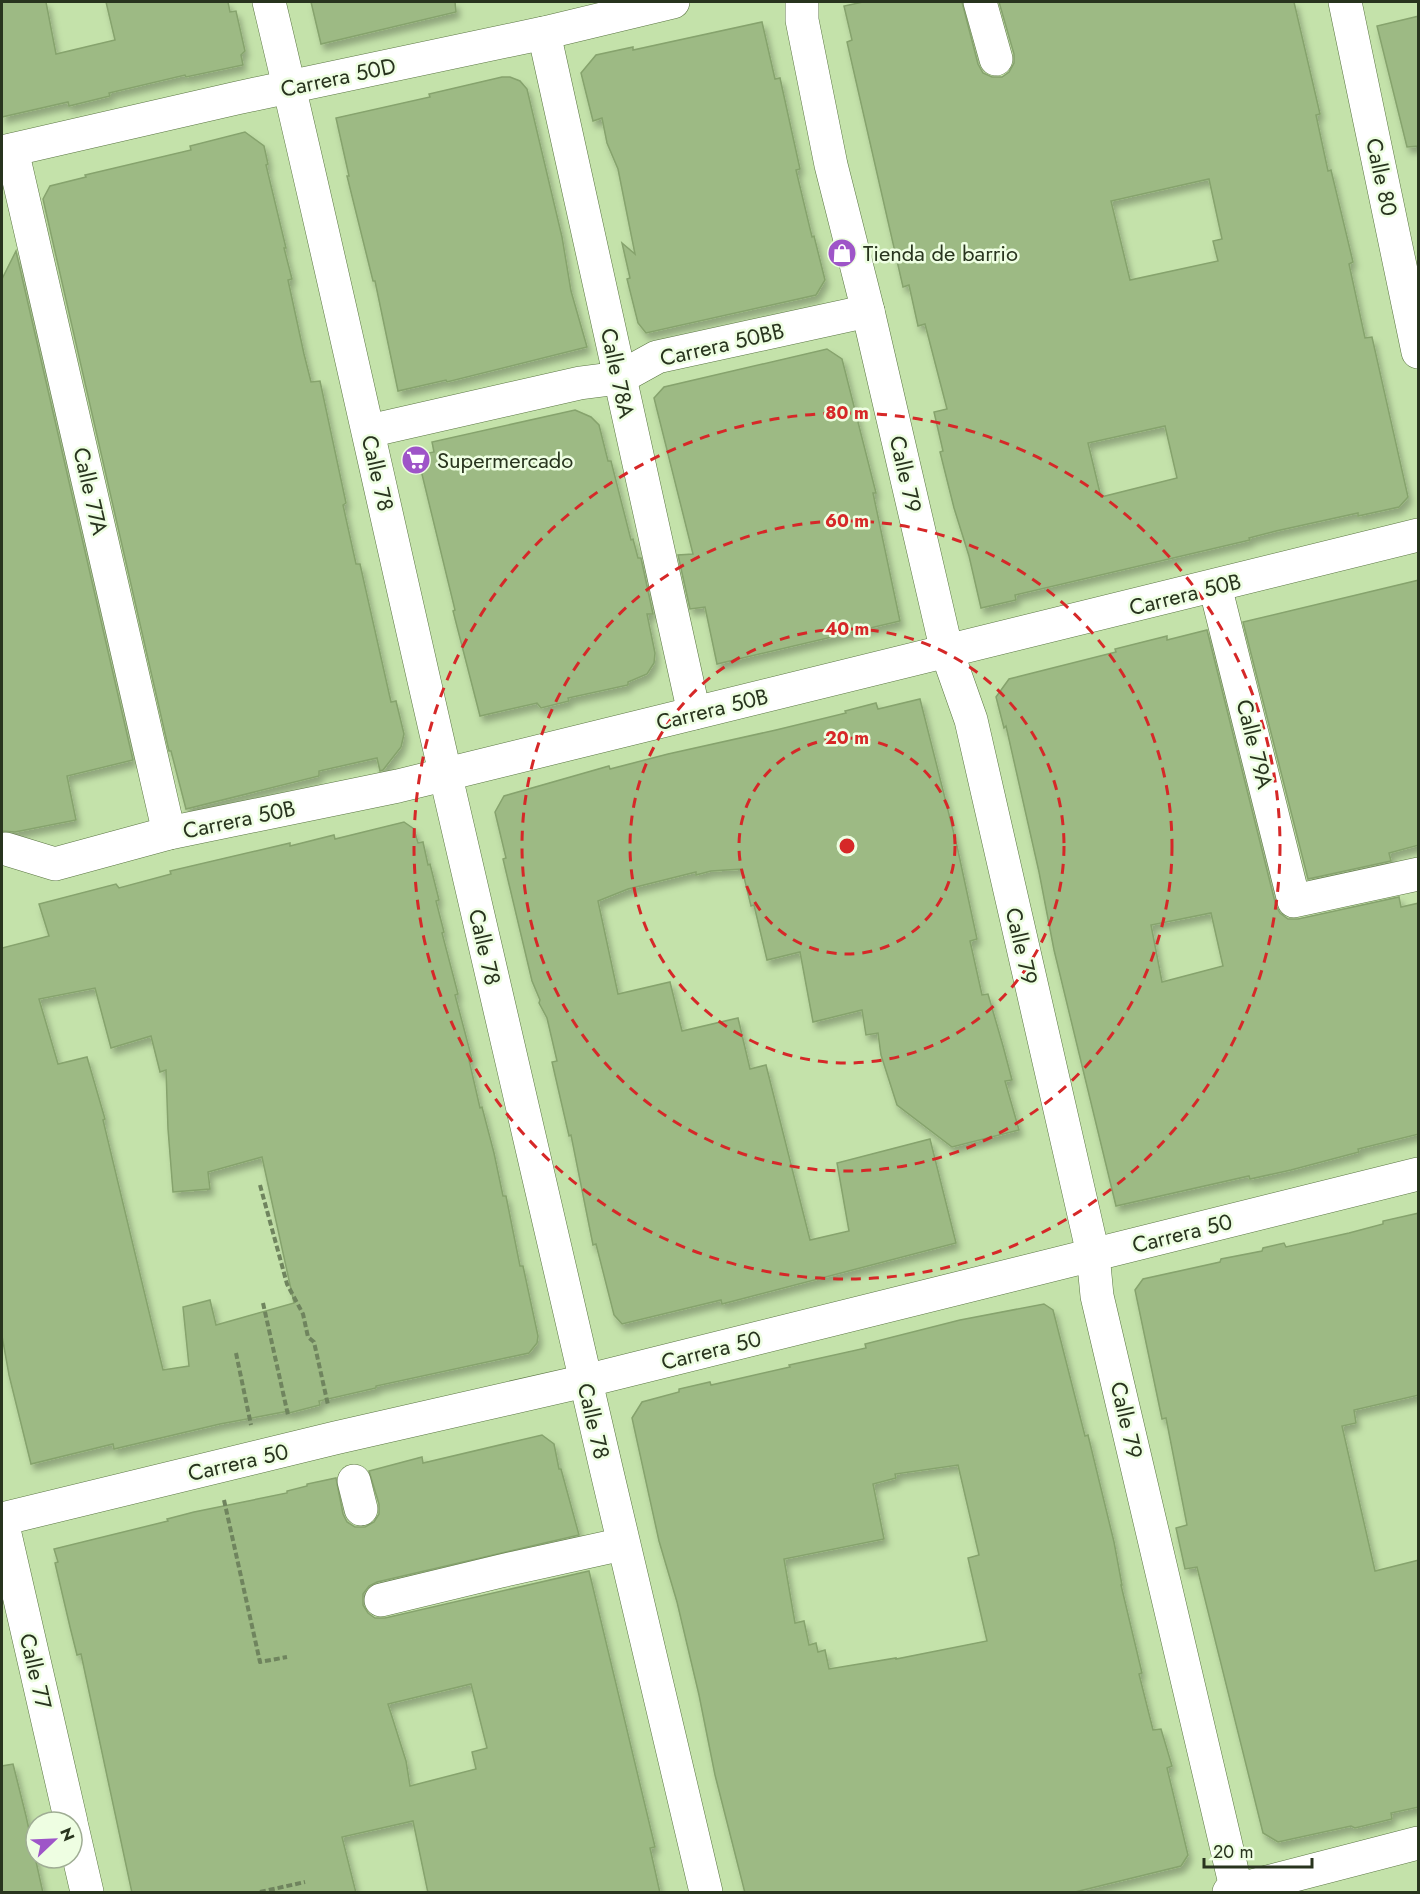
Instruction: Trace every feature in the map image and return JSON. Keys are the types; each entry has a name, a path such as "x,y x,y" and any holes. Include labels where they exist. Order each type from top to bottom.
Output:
{"street":[{"name":"Calle 78","path":"269,2 585,1381 706,1893"},
{"name":"Carrera 50D","path":"7,151 544,33 673,2"},
{"name":"Calle 79","path":"802,2 802,20 831,165 868,311 947,652 971,720 1093,1254 1097,1296 1234,1892"},
{"path":"980,2 996,59"},
{"name":"Calle 80","path":"1345,2 1419,352"},
{"name":"Calle 78A","path":"544,33 694,713"},
{"name":"Calle 77A","path":"7,151 170,833"},
{"name":"Carrera 50BB","path":"369,431 580,383 619,378 657,357 868,311"},
{"name":"Carrera 50B","path":"6,849 55,864 170,833 445,775 1419,535"},
{"name":"Calle 79A","path":"1215,586 1294,901 1419,874"},
{"name":"Carrera 50","path":"2,1520 335,1438 585,1381 1419,1174"},
{"name":"Calle 77","path":"2,1520 68,1810"},
{"path":"381,1600 623,1544"},
{"path":"1234,1892 1419,1843"},
{"path":"82,1870 87,1893"}],"path":[{"path":"260,1185 287,1284 303,1314 308,1337 314,1342 335,1438"},
{"path":"263,1303 286,1410 297,1448"},
{"path":"236,1353 257,1458"},
{"path":"217,1467 260,1662 287,1657"},
{"path":"260,1893 305,1882"}],"building":[{"path":"2,2 46,2 56,54 115,40 106,2 228,2 230,12 236,11 245,51 241,55 243,65 186,77 185,75 109,93 110,96 69,106 68,102 2,117"},
{"path":"311,2 455,2 456,12 321,44"},
{"path":"863,2 962,2 978,64 983,73 992,77 1002,77 1009,72 1014,63 1014,54 999,2 1294,2 1320,114 1316,115 1328,171 1331,170 1353,262 1349,264 1365,338 1372,337 1408,497 1399,507 1358,516 1358,513 1276,531 1249,538 1250,540 1015,595 1016,600 981,608 940,452 943,451 934,412 947,409 925,324 918,326 909,285 903,287 847,42 852,40 844,6","holes":["1209,179 1222,239 1213,241 1218,261 1130,280 1111,201","1165,426 1177,478 1101,497 1088,443"]},
{"path":"1419,16 1419,146 1407,147 1377,26"},
{"path":"762,22 775,79 780,78 800,169 796,170 825,280 816,295 646,333 638,323 627,279 630,278 622,243 635,254 618,169 607,143 602,118 593,121 581,73 596,55 633,47 633,50"},
{"path":"502,77 520,81 527,89 562,237 571,291 587,347 447,382 446,380 398,391 375,281 373,281 347,176 349,176 336,118 430,97 429,94"},
{"path":"245,132 264,146 268,164 266,165 292,279 288,280 304,354 311,382 320,381 346,503 343,505 356,564 360,564 391,702 396,701 404,734 401,747 383,770 380,771 377,758 319,771 319,776 186,809 171,751 169,751 43,199 50,186 86,177 85,175 191,150 190,146"},
{"path":"16,251 133,760 67,776 76,820 15,832 2,831 2,279"},
{"path":"827,349 842,359 876,493 873,493 900,621 717,664 705,607 690,609 678,555 693,554 654,398 664,387"},
{"path":"575,410 591,417 599,425 608,461 611,461 631,540 633,539 638,558 641,558 653,614 647,614 655,653 654,663 647,674 628,682 628,685 568,698 569,701 541,708 537,703 480,716 419,462 425,460 424,454 434,452 432,442"},
{"path":"1419,580 1419,845 1389,853 1391,861 1308,879 1243,622"},
{"path":"1207,630 1276,906 1280,913 1288,919 1298,919 1399,897 1401,907 1419,903 1419,1134 1358,1149 1359,1152 1291,1170 1250,1179 1249,1176 1116,1206 1054,950 1006,726 1004,728 996,697 1009,679 1116,652 1115,649 1167,636 1167,640","holes":["1211,913 1223,966 1162,982 1151,925"]},
{"path":"920,699 957,846 977,939 970,941 982,995 988,994 1003,1046 1012,1080 1005,1081 1019,1130 952,1147 897,1105 881,1055 878,1033 866,1035 862,1010 813,1022 800,952 767,960 754,905 751,906 742,869 711,871 696,875 696,872 628,889 598,901 618,994 670,982 682,1031 738,1018 750,1069 766,1065 810,1240 849,1231 837,1163 930,1139 956,1243 722,1304 721,1300 622,1324 614,1315 596,1244 593,1245 571,1135 569,1136 552,1062 557,1061 547,1018 532,981 503,859 506,858 495,812 504,796 609,766 610,769 776,730 846,713 845,711 876,703 878,709"},
{"path":"404,822 414,829 418,843 423,842 439,900 436,901 444,932 442,933 472,1059 469,1060 503,1196 506,1196 520,1266 523,1266 538,1336 537,1343 529,1353 376,1386 376,1388 319,1401 320,1405 289,1413 289,1411 220,1424 114,1449 113,1444 31,1464 2,1336 2,948 49,936 39,904 116,884 119,888 171,874 170,871 290,843 290,846 334,835 335,839","holes":["95,988 111,1048 151,1036 160,1072 166,1070 173,1192 210,1189 208,1172 262,1157 294,1303 216,1325 210,1300 183,1307 189,1366 163,1370 103,1120 105,1119 87,1057 58,1064 39,999"]},
{"path":"1419,1213 1419,1395 1354,1410 1356,1423 1342,1426 1375,1571 1419,1560 1419,1807 1391,1813 1392,1819 1278,1842 1263,1833 1197,1567 1185,1569 1176,1528 1187,1525 1166,1418 1162,1419 1135,1290 1143,1279 1220,1262 1221,1259 1262,1251 1263,1248 1284,1243 1286,1247 1349,1233 1383,1224 1383,1221"},
{"path":"1044,1304 1053,1310 1085,1436 1088,1435 1114,1542 1121,1585 1142,1673 1139,1674 1153,1730 1161,1729 1172,1766 1167,1768 1188,1855 1181,1866 1071,1893 745,1893 715,1775 677,1602 659,1541 632,1418 642,1402 679,1392 679,1389 710,1382 711,1385 790,1367 789,1365 866,1348 865,1344 960,1320","holes":["958,1465 979,1555 968,1558 987,1641 896,1659 829,1669 825,1650 818,1652 816,1643 809,1645 804,1621 795,1623 784,1559 884,1539 873,1484 896,1478 895,1474"]},
{"path":"542,1435 554,1444 559,1469 561,1469 579,1535 377,1582 369,1586 363,1594 363,1605 375,1618 385,1618 589,1571 655,1847 650,1848 660,1893 428,1893 413,1821 342,1837 356,1893 132,1893 81,1654 77,1655 55,1563 58,1562 54,1549 168,1521 167,1519 194,1512 287,1493 287,1491 307,1486 307,1484 336,1478 343,1514 347,1522 355,1527 365,1527 374,1522 379,1514 379,1504 369,1471 422,1457 423,1463","holes":["471,1684 487,1748 472,1752 476,1769 410,1786 406,1761 388,1704"]},
{"path":"13,1764 24,1810 24,1870 38,1870 43,1893 2,1893 2,1766"}],"place":[{"name":"Tienda de barrio","path":"842,253"},
{"name":"Supermercado","path":"416,460"}]}
